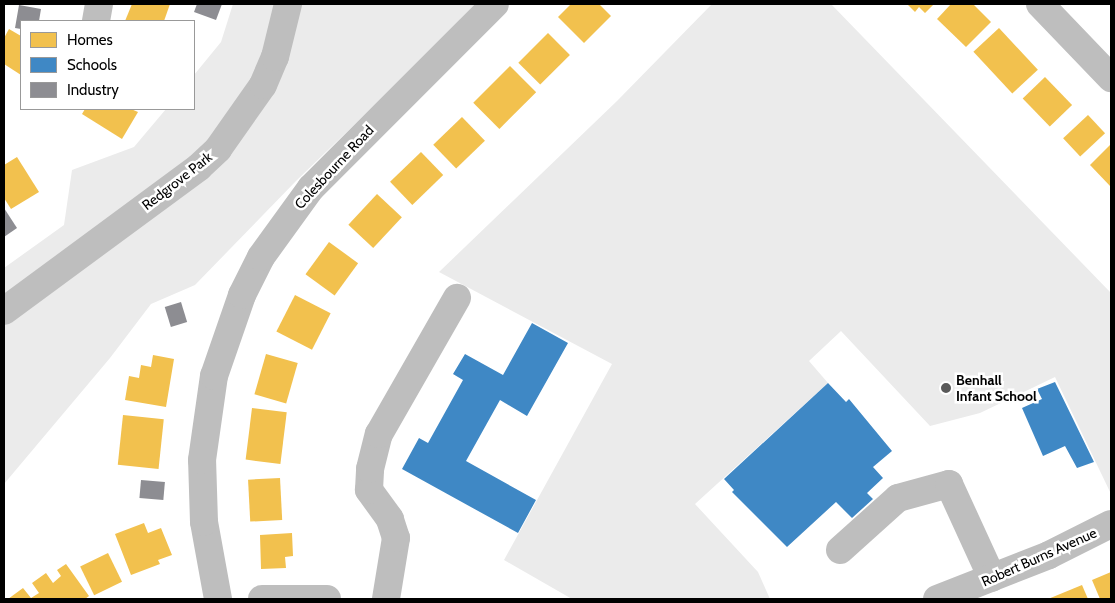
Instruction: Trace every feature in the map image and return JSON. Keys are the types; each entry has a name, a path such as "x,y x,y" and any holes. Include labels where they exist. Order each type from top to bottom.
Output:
{"street":[{"name":"Redgrove Park","path":"4,311 199,167 218,148 263,85 275,57 288,4"},
{"name":"Colesbourne Road","path":"218,599 204,522 202,460 214,376 242,295 266,250 311,188 495,4"},
{"path":"1040,4 1111,78"},
{"path":"386,599 396,538 390,520 368,490 370,468 379,434 457,298"},
{"path":"840,550 898,498 950,484 992,578"},
{"name":"Robert Burns Avenue","path":"937,599 992,578 1111,524"},
{"path":"262,599 327,599"}],"shaded area":[{"path":"233,4 479,4 296,181 195,285 151,304 110,358 4,484 4,268 64,225 72,170 134,147 165,110 195,110 195,74 221,42"},
{"path":"712,4 831,4 1111,293 1111,494 1055,377 980,413 930,426 841,331 809,361 828,383 695,504 758,572 770,599 572,599 504,560 612,364 439,272 617,101"}],"building: Homes":[{"path":"132,4 170,4 164,20 125,20"},
{"path":"571,4 599,4 611,16 584,43 558,17"},
{"path":"907,4 934,4 925,13 919,7 915,12"},
{"path":"951,4 973,4 991,22 966,47 937,19"},
{"path":"999,28 1038,70 1012,94 973,52"},
{"path":"9,29 20,35 20,74 4,64 4,38"},
{"path":"548,33 570,55 540,85 518,63"},
{"path":"510,66 536,92 499,129 473,103"},
{"path":"1045,77 1072,105 1050,127 1023,99"},
{"path":"84,110 133,110 138,112 122,139 82,114"},
{"path":"1088,115 1105,133 1080,156 1063,138"},
{"path":"462,117 485,141 456,169 433,145"},
{"path":"1111,144 1111,187 1090,165"},
{"path":"421,152 443,175 412,205 390,182"},
{"path":"17,157 39,192 11,209 4,198 4,165"},
{"path":"377,194 402,217 373,248 348,225"},
{"path":"329,242 358,263 335,296 305,274"},
{"path":"295,295 331,313 312,350 276,332"},
{"path":"266,354 298,363 286,403 254,394"},
{"path":"153,355 174,359 166,407 125,400 129,376 139,378 141,365 151,367"},
{"path":"252,408 287,412 280,464 246,460"},
{"path":"123,415 164,419 159,469 118,465"},
{"path":"280,478 282,520 250,522 248,480"},
{"path":"144,523 148,533 161,528 172,555 158,560 160,564 131,575 115,534"},
{"path":"292,533 293,556 285,557 286,568 261,569 260,535"},
{"path":"108,553 122,582 94,595 80,567"},
{"path":"66,564 89,596 85,599 8,599 23,588 31,598 39,593 32,583 46,573 53,583 61,576 57,570"},
{"path":"1111,572 1111,599 1100,599 1092,580"},
{"path":"1082,585 1088,599 1048,599"}],"building: Schools":[{"path":"532,323 568,343 527,416 500,400 466,461 536,500 518,533 402,469 419,438 428,443 463,380 453,374 465,354 503,375"},
{"path":"1055,382 1094,462 1077,468 1065,446 1043,456 1022,408 1042,399 1037,389"},
{"path":"828,383 846,402 849,399 892,451 873,467 883,478 867,493 873,499 852,518 836,502 787,547 732,492 734,490 724,479"}],"building: Industry":[{"path":"197,4 222,4 216,20 194,12"},
{"path":"19,5 41,9 39,20 20,20 20,29 15,28"},
{"path":"4,208 17,228 4,237"},
{"path":"181,302 187,322 171,327 165,307"},
{"path":"141,480 165,482 163,500 139,498"}],"place":[{"name":"Benhall Infant School","path":"946,388"}]}
